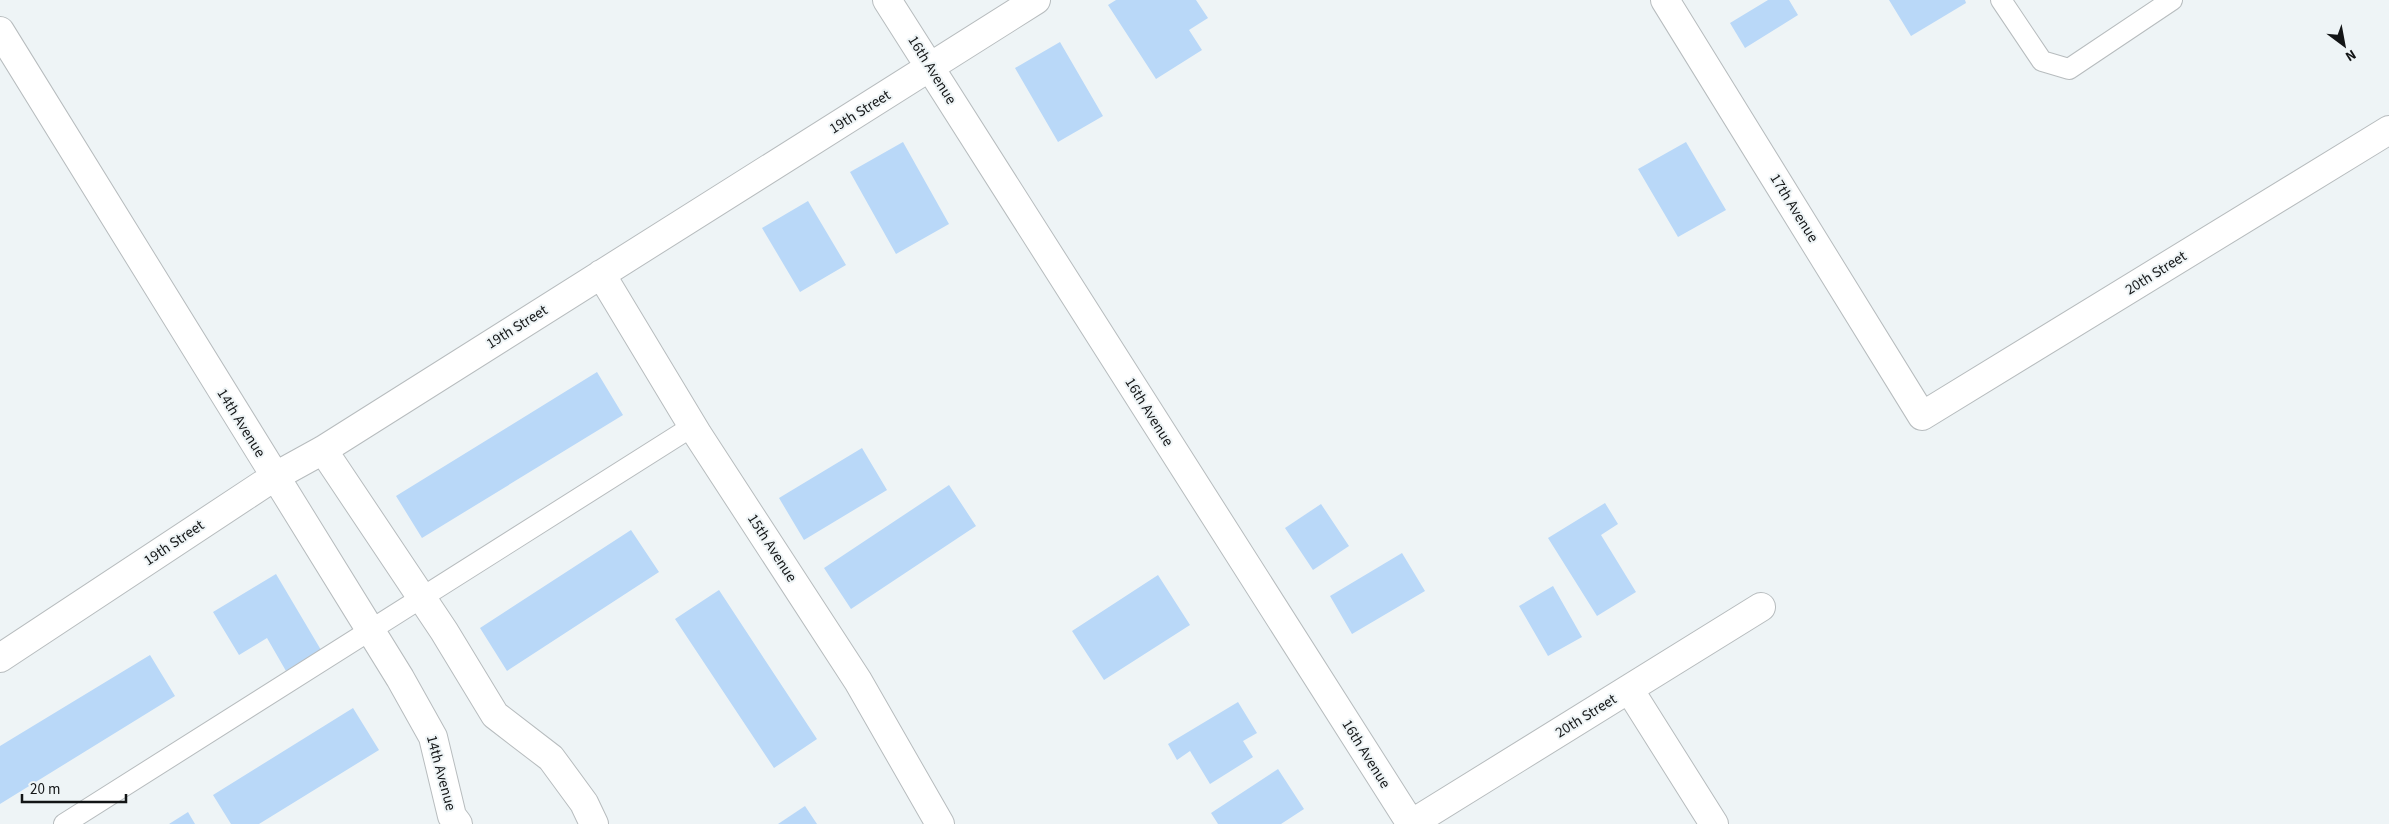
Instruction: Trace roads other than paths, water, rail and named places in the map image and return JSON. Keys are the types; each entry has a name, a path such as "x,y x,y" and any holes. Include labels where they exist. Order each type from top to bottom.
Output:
{"street":[{"name":"16th Avenue","path":"888,0 1411,824"},
{"name":"19th Street","path":"0,658 274,476 323,450 1036,0"},
{"name":"17th Avenue","path":"1665,0 1922,416"},
{"name":"14th Avenue","path":"0,31 400,678 433,737 452,816 458,824"},
{"name":"20th Street","path":"1922,416 2389,130"},
{"name":"15th Avenue","path":"600,274 693,426 858,681 940,824"},
{"path":"323,450 421,597 495,714 551,758 584,803 594,824"},
{"name":"20th Street","path":"1411,824 1761,607"},
{"path":"1629,689 1714,824"}],"lane":[{"path":"2003,1 2042,61 2069,69 2172,0"},
{"path":"64,824 693,426"}]}
